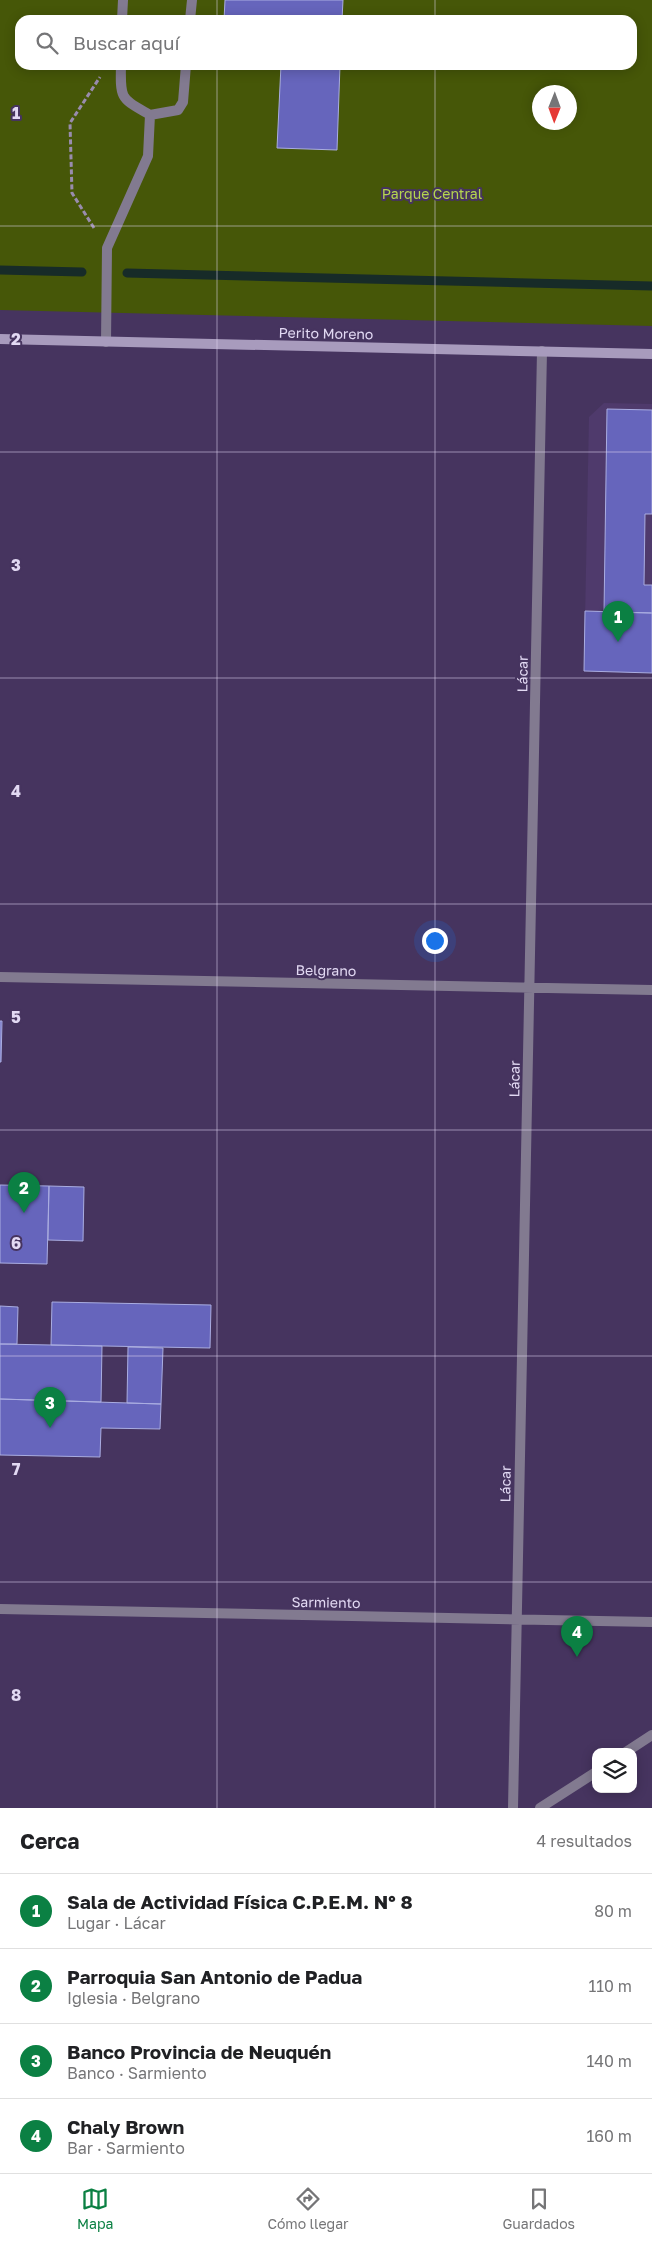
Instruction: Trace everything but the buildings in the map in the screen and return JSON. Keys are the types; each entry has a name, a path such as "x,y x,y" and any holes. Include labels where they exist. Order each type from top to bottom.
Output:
{"main road":[{"name":"Perito Moreno","path":"0,339 652,354"}],"street":[{"path":"122,15 123,0"},
{"path":"190,15 192,0"},
{"path":"121,70 121,92 126,100 150,115 178,110 183,102 186,70"},
{"path":"106,342 107,248 148,156 150,115"},
{"name":"Lácar","path":"513,1808 542,351"},
{"name":"Belgrano","path":"0,977 652,990"},
{"name":"Sarmiento","path":"0,1609 652,1622"},
{"path":"632,1748 652,1735"},
{"path":"540,1808 592,1775"}],"path":[{"path":"100,71 100,76 70,122 72,193 107,248"}],"shaded area":[{"path":"604,403 652,404 652,673 584,671 589,417"}],"green space":[{"name":"Parque Central","path":"0,0 652,0 652,326 0,310"}],"waterway":[{"path":"0,270 82,272"},
{"path":"127,273 652,286"}],"place":[{"name":"Sala de Actividad Física C.P.E.M. N° 8","path":"618,642"},
{"name":"Parroquia San Antonio de Padua","path":"24,1213"},
{"name":"Banco Provincia de Neuquén","path":"50,1428"},
{"name":"Chaly Brown","path":"577,1657"}]}
